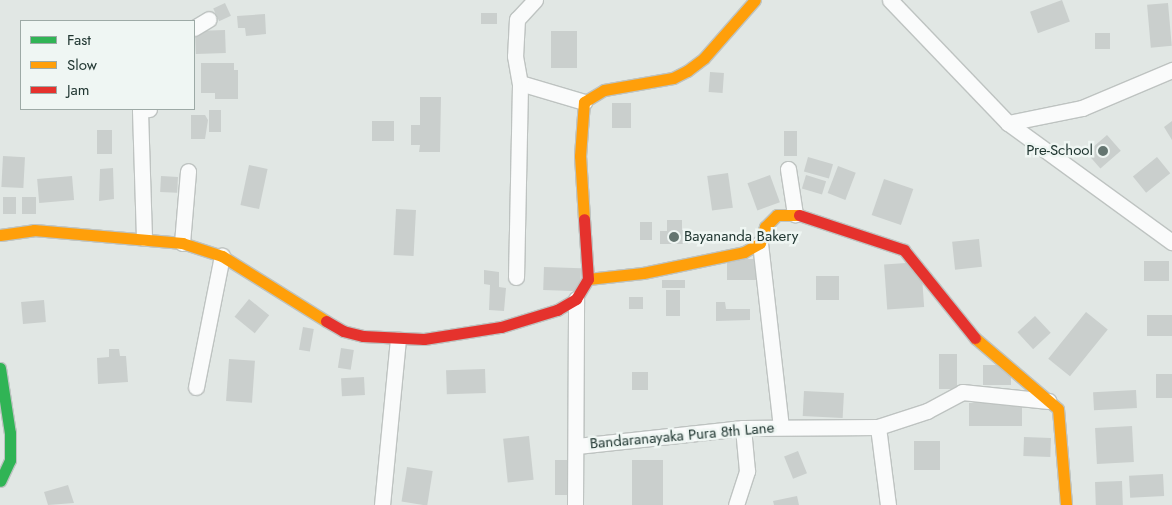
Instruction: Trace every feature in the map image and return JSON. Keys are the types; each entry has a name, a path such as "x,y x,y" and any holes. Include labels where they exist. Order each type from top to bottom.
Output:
{"street":[{"path":"516,277 520,83 515,56 516,24 535,0"},
{"path":"520,83 584,102 604,90 673,78 687,71 704,58 755,0"},
{"path":"890,0 1008,123 1172,242"},
{"path":"195,28 210,20"},
{"path":"1008,123 1082,108 1172,70"},
{"path":"0,235 34,230 144,238 182,243 222,256 343,331 398,340 501,327 557,310 576,299 588,279 580,156 584,102"},
{"path":"140,110 144,238"},
{"path":"788,169 795,214"},
{"path":"182,243 188,171"},
{"path":"781,427 760,243 765,226 777,215 795,214 904,250 978,340 1058,409 1062,426 1066,505"},
{"path":"588,279 643,273 744,252 760,243"},
{"path":"196,387 222,256"},
{"path":"575,505 577,446 576,299"},
{"path":"382,505 398,340"},
{"path":"0,368 10,433 10,460 0,481"},
{"name":"Bandaranayaka Pura 8th Lane","path":"577,446 744,428 878,427 927,411 962,392 1050,401"},
{"path":"878,427 888,505"},
{"path":"736,505 747,471 744,428"}],"building":[{"path":"1062,0 1070,22 1038,33 1030,12"},
{"path":"225,3 231,16 219,21 213,8"},
{"path":"1168,3 1172,46 1151,48 1147,5"},
{"path":"481,13 497,13 497,24 481,24"},
{"path":"265,14 266,34 246,36 245,28 238,28 237,16"},
{"path":"225,30 226,53 196,54 195,31"},
{"path":"551,31 577,31 577,68 551,68"},
{"path":"1095,33 1110,33 1110,49 1095,49"},
{"path":"201,63 234,63 234,70 238,70 238,99 215,99 215,93 201,93"},
{"path":"710,72 724,73 723,93 709,92"},
{"path":"420,97 441,97 440,152 419,152 420,145 411,145 411,125 420,125"},
{"path":"612,103 631,103 631,128 612,128"},
{"path":"209,110 221,110 221,132 209,132"},
{"path":"191,115 205,115 208,120 205,139 191,139"},
{"path":"372,121 394,121 394,141 372,141"},
{"path":"1172,121 1172,140 1164,127"},
{"path":"97,130 112,130 112,154 97,154"},
{"path":"784,131 797,131 797,156 784,156"},
{"name":"Pre-School","path":"1107,135 1121,151 1100,169 1087,153"},
{"path":"3,156 25,157 23,188 1,187"},
{"path":"808,157 833,164 829,179 804,171"},
{"path":"1157,157 1170,173 1146,193 1133,177"},
{"path":"249,165 268,169 259,209 240,205"},
{"path":"838,166 856,173 845,200 828,193"},
{"path":"113,168 114,199 99,201 100,169"},
{"path":"728,173 733,208 712,211 707,176"},
{"path":"770,175 780,202 757,210 747,183"},
{"path":"806,175 826,181 822,195 802,188"},
{"path":"72,176 74,200 39,203 37,179"},
{"path":"161,176 178,177 177,193 160,192"},
{"path":"884,179 913,189 901,225 872,215"},
{"path":"3,197 16,197 16,214 3,214"},
{"path":"22,197 36,197 36,214 22,214"},
{"path":"396,209 416,210 414,256 394,255"},
{"name":"Bayananda Bakery","path":"667,220 682,220 682,230 688,231 688,244 660,244 660,231 667,231"},
{"path":"640,222 652,222 652,240 640,240"},
{"path":"979,239 982,267 955,270 952,242"},
{"path":"727,259 756,259 756,280 727,280"},
{"path":"1144,261 1169,261 1169,281 1144,281"},
{"path":"921,262 924,307 887,309 884,265"},
{"path":"544,267 581,268 580,291 543,290"},
{"path":"484,270 499,272 499,287 506,288 504,311 489,310 490,285 484,284"},
{"path":"816,276 839,276 839,300 816,300"},
{"path":"662,280 685,280 685,288 662,288"},
{"path":"666,290 680,290 680,316 666,316"},
{"path":"629,297 643,297 643,309 629,309"},
{"path":"249,299 269,315 255,333 235,317"},
{"path":"44,300 46,322 23,324 21,302"},
{"path":"716,302 725,302 726,309 750,309 750,320 716,321"},
{"path":"1086,312 1108,330 1070,376 1048,359"},
{"path":"1147,315 1172,315 1172,336 1147,336"},
{"path":"1035,316 1051,333 1033,349 1017,332"},
{"path":"303,327 314,329 310,352 299,350"},
{"path":"341,348 354,350 351,370 338,368"},
{"path":"109,349 119,349 120,356 126,356 128,382 98,384 97,358 109,357"},
{"path":"939,354 957,354 957,389 939,389"},
{"path":"229,359 255,361 252,403 226,401"},
{"path":"983,365 1011,365 1011,385 983,385"},
{"path":"485,369 486,393 447,394 446,370"},
{"path":"632,372 648,372 648,390 632,390"},
{"path":"1156,374 1172,374 1172,398 1156,398"},
{"path":"364,377 365,395 342,396 341,378"},
{"path":"1136,390 1137,408 1094,410 1093,392"},
{"path":"804,391 844,393 843,418 803,416"},
{"path":"969,403 1022,403 1022,426 969,426"},
{"path":"1132,426 1134,462 1097,464 1095,428"},
{"path":"529,436 534,480 508,482 503,439"},
{"path":"1024,437 1051,438 1050,457 1023,456"},
{"path":"914,441 940,441 940,470 914,470"},
{"path":"798,451 807,473 793,479 784,457"},
{"path":"555,460 579,460 579,495 555,495"},
{"path":"632,460 663,460 663,505 632,505"},
{"path":"407,467 433,471 427,505 402,502"},
{"path":"1163,474 1164,496 1130,498 1129,476"},
{"path":"1122,481 1123,505 1096,505 1095,482"},
{"path":"68,485 74,503 48,505 44,492"},
{"path":"797,496 799,505 774,505 773,501"}],"traffic: fast":[{"path":"0,368 10,433 10,460 0,481"}],"traffic: slow":[{"path":"584,219 580,156 584,102 604,90 673,78 687,71 704,58 755,0"},
{"path":"588,279 643,273 744,252 760,243 765,227 777,215 799,215"},
{"path":"0,235 34,230 182,243 222,256 326,321"},
{"path":"975,338 1058,409 1066,505"}],"traffic: jam":[{"path":"799,215 904,250 975,338"},
{"path":"326,321 343,331 363,336 424,339 501,327 557,310 576,299 588,279 584,219"}],"place":[{"name":"Pre-School","path":"1103,151"},
{"name":"Bayananda Bakery","path":"674,237"}]}
